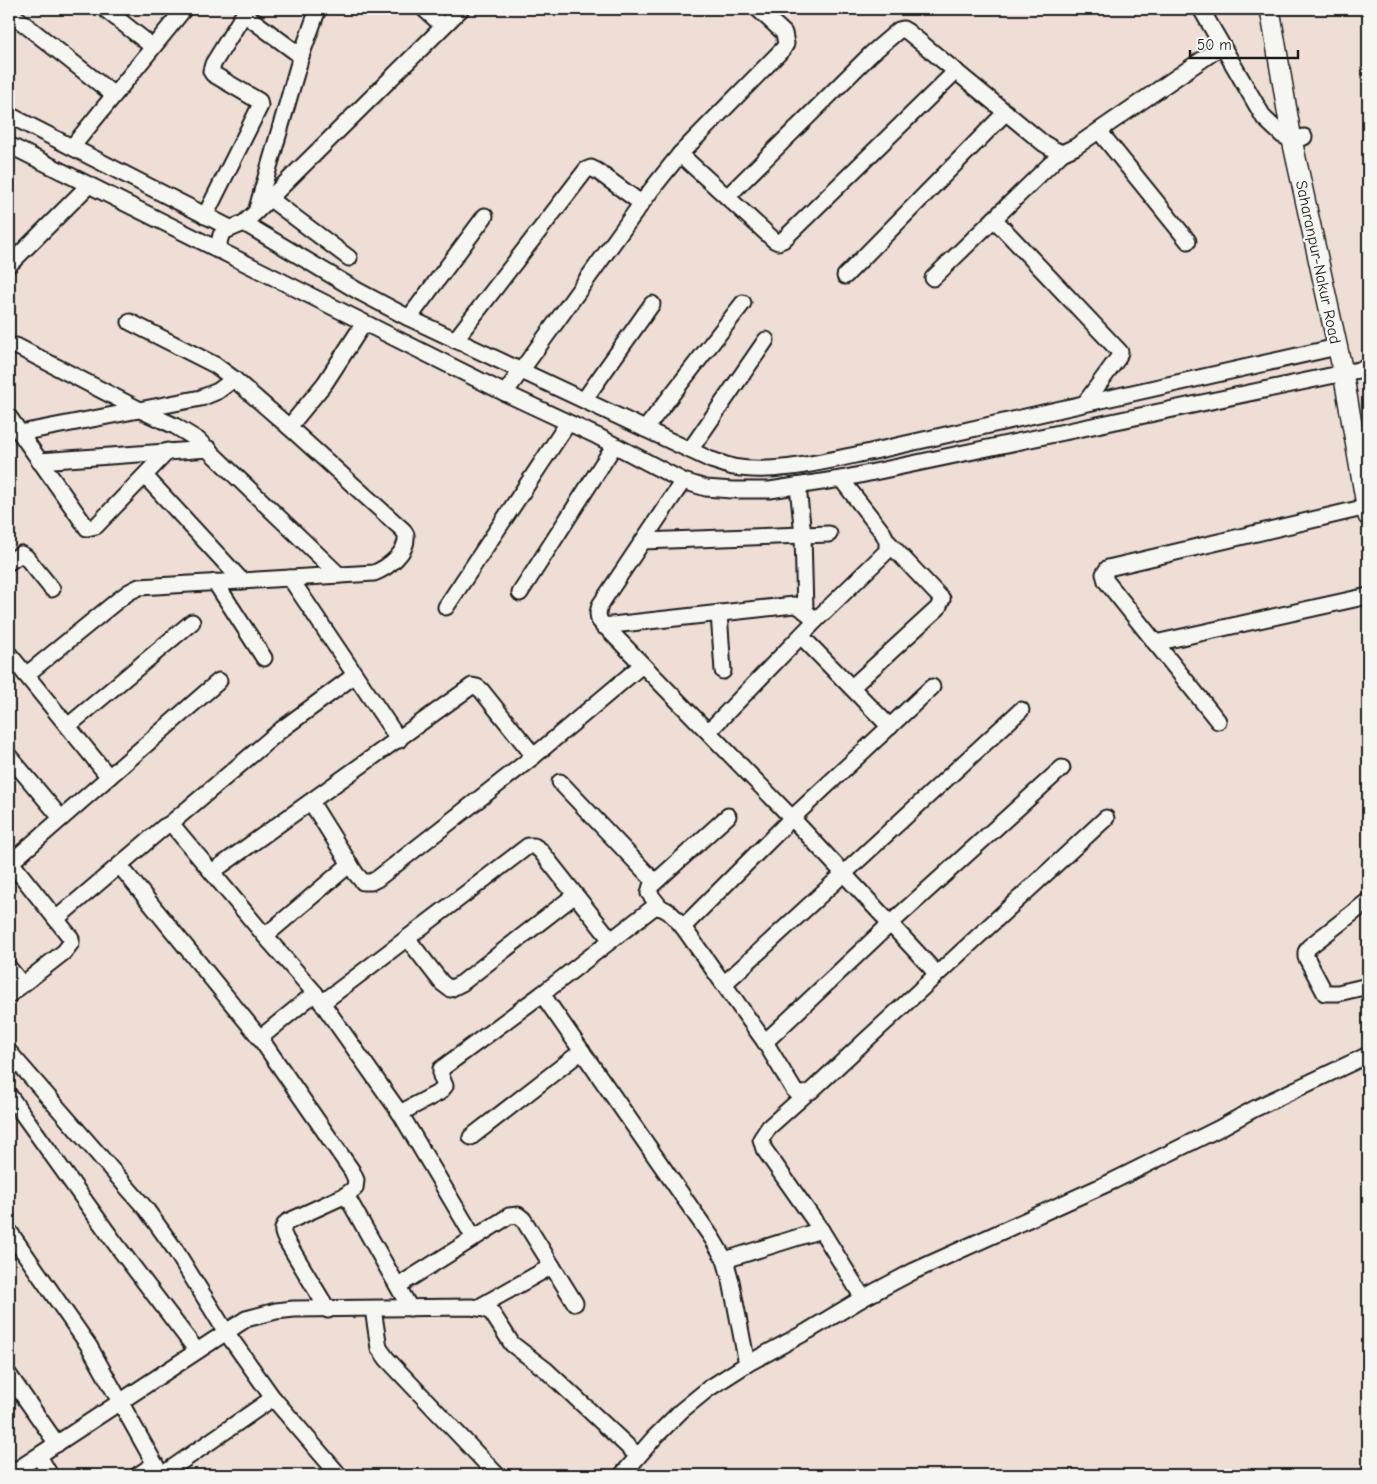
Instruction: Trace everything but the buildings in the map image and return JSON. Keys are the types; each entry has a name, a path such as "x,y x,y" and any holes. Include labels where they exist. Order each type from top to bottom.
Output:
{"main road":[{"name":"Saharanpur-Nakur Road","path":"1270,9 1298,139 1337,347 1355,370 1368,512"},
{"name":"Saharanpur-Nakur Road","path":"1281,9 1298,139 1355,370 1368,450"}],"street":[{"path":"105,9 153,47"},
{"path":"72,147 184,9"},
{"path":"256,212 301,56 318,9"},
{"path":"424,9 443,26"},
{"path":"222,239 256,212 461,9"},
{"path":"507,391 641,203 680,154 783,49 786,44 784,33 758,9"},
{"path":"1201,9 1264,118 1282,135 1298,139"},
{"path":"205,216 260,106 259,101 213,74 211,71 212,64 245,11 301,56"},
{"path":"9,12 114,95"},
{"path":"727,197 895,32 903,30 908,32 1053,149 1062,153"},
{"path":"933,278 1062,153 1099,131 1222,46"},
{"path":"680,154 778,242 783,240 956,71"},
{"path":"845,276 1006,112"},
{"path":"9,115 205,216 222,239"},
{"path":"1099,131 1188,241"},
{"path":"9,144 89,185 222,239 364,323 507,391 683,481 706,488 770,490 842,479 1022,430 1085,403 1337,347"},
{"path":"455,340 586,170 590,168 597,171 641,203"},
{"path":"9,265 89,185"},
{"path":"269,198 349,258"},
{"path":"409,318 485,216"},
{"path":"994,219 1120,352 1118,358 1085,403"},
{"path":"244,223 358,291 409,318 519,373 584,400 711,460 732,467 771,469 819,462 870,452 1022,430 1355,370"},
{"path":"645,429 743,303"},
{"path":"584,400 652,304"},
{"path":"26,675 129,592 140,587 374,573 391,564 406,546 406,535 234,379 215,365 130,322"},
{"path":"289,427 325,383 364,323"},
{"path":"690,450 766,340"},
{"path":"16,346 175,426 208,449 340,575"},
{"path":"20,433 209,396 234,379"},
{"path":"9,417 87,528 96,526 168,451"},
{"path":"446,608 568,423"},
{"path":"520,594 614,446"},
{"path":"39,461 208,449"},
{"path":"145,476 242,580"},
{"path":"842,479 887,541 942,599 938,608 852,687"},
{"path":"683,481 600,605 598,612 599,620 709,731 937,974"},
{"path":"798,486 811,616"},
{"path":"1218,721 1106,582 1104,574 1108,568 1368,512"},
{"path":"643,540 828,534"},
{"path":"709,731 801,636 811,616 879,561 887,551 887,541"},
{"path":"9,562 17,555 21,554 26,557 52,589"},
{"path":"290,578 399,740"},
{"path":"215,582 264,658"},
{"path":"1155,643 1368,596"},
{"path":"603,626 794,605 811,616"},
{"path":"720,613 723,671"},
{"path":"68,726 192,622"},
{"path":"801,636 890,726"},
{"path":"9,654 109,777"},
{"path":"312,802 350,864 364,882 371,882 534,756 642,665"},
{"path":"56,920 282,729 354,675"},
{"path":"9,995 64,952 71,944 71,938 9,862 219,681"},
{"path":"212,872 472,686 477,687 534,756"},
{"path":"683,927 792,818 932,687"},
{"path":"724,984 1022,710"},
{"path":"9,756 61,818"},
{"path":"765,1042 1062,768"},
{"path":"560,782 655,882"},
{"path":"728,816 655,882 649,893 660,907 666,910 683,927 765,1042 794,1090 801,1094 806,1094"},
{"path":"862,1298 821,1230 764,1149 761,1139 769,1127 811,1091 1106,818"},
{"path":"170,824 318,998 400,1113 474,1238"},
{"path":"260,1038 407,938 528,846 534,846 540,850 611,940"},
{"path":"264,936 350,864"},
{"path":"120,866 260,1038 356,1180 355,1188 346,1195 287,1222 283,1227 282,1232 328,1310"},
{"path":"407,938 442,983 450,989 462,983 575,895"},
{"path":"1368,901 1309,947 1306,957 1325,993 1332,994 1368,986"},
{"path":"400,1113 440,1092 444,1086 441,1076 442,1069 648,911 654,907 660,907"},
{"path":"9,968 22,984"},
{"path":"542,994 712,1238 725,1260 731,1280 747,1364"},
{"path":"471,1137 582,1051"},
{"path":"9,1052 125,1184 162,1230 226,1332 273,1398 331,1473"},
{"path":"622,1475 681,1411 708,1389 747,1364 815,1328 862,1298 914,1272 1113,1181 1254,1109 1368,1055"},
{"path":"31,1078 9,1095 115,1243 197,1352"},
{"path":"346,1195 410,1308"},
{"path":"398,1286 509,1216 518,1215 575,1303"},
{"path":"725,1260 821,1230"},
{"path":"9,1231 89,1346 160,1472"},
{"path":"479,1307 552,1266"},
{"path":"9,1475 246,1319 260,1314 294,1310 479,1307 492,1313 512,1344 546,1370 638,1456"},
{"path":"373,1308 379,1348 387,1359 497,1475"},
{"path":"9,1376 57,1444"},
{"path":"138,1475 160,1472 273,1398"},
{"path":"40,1456 50,1475"}]}
